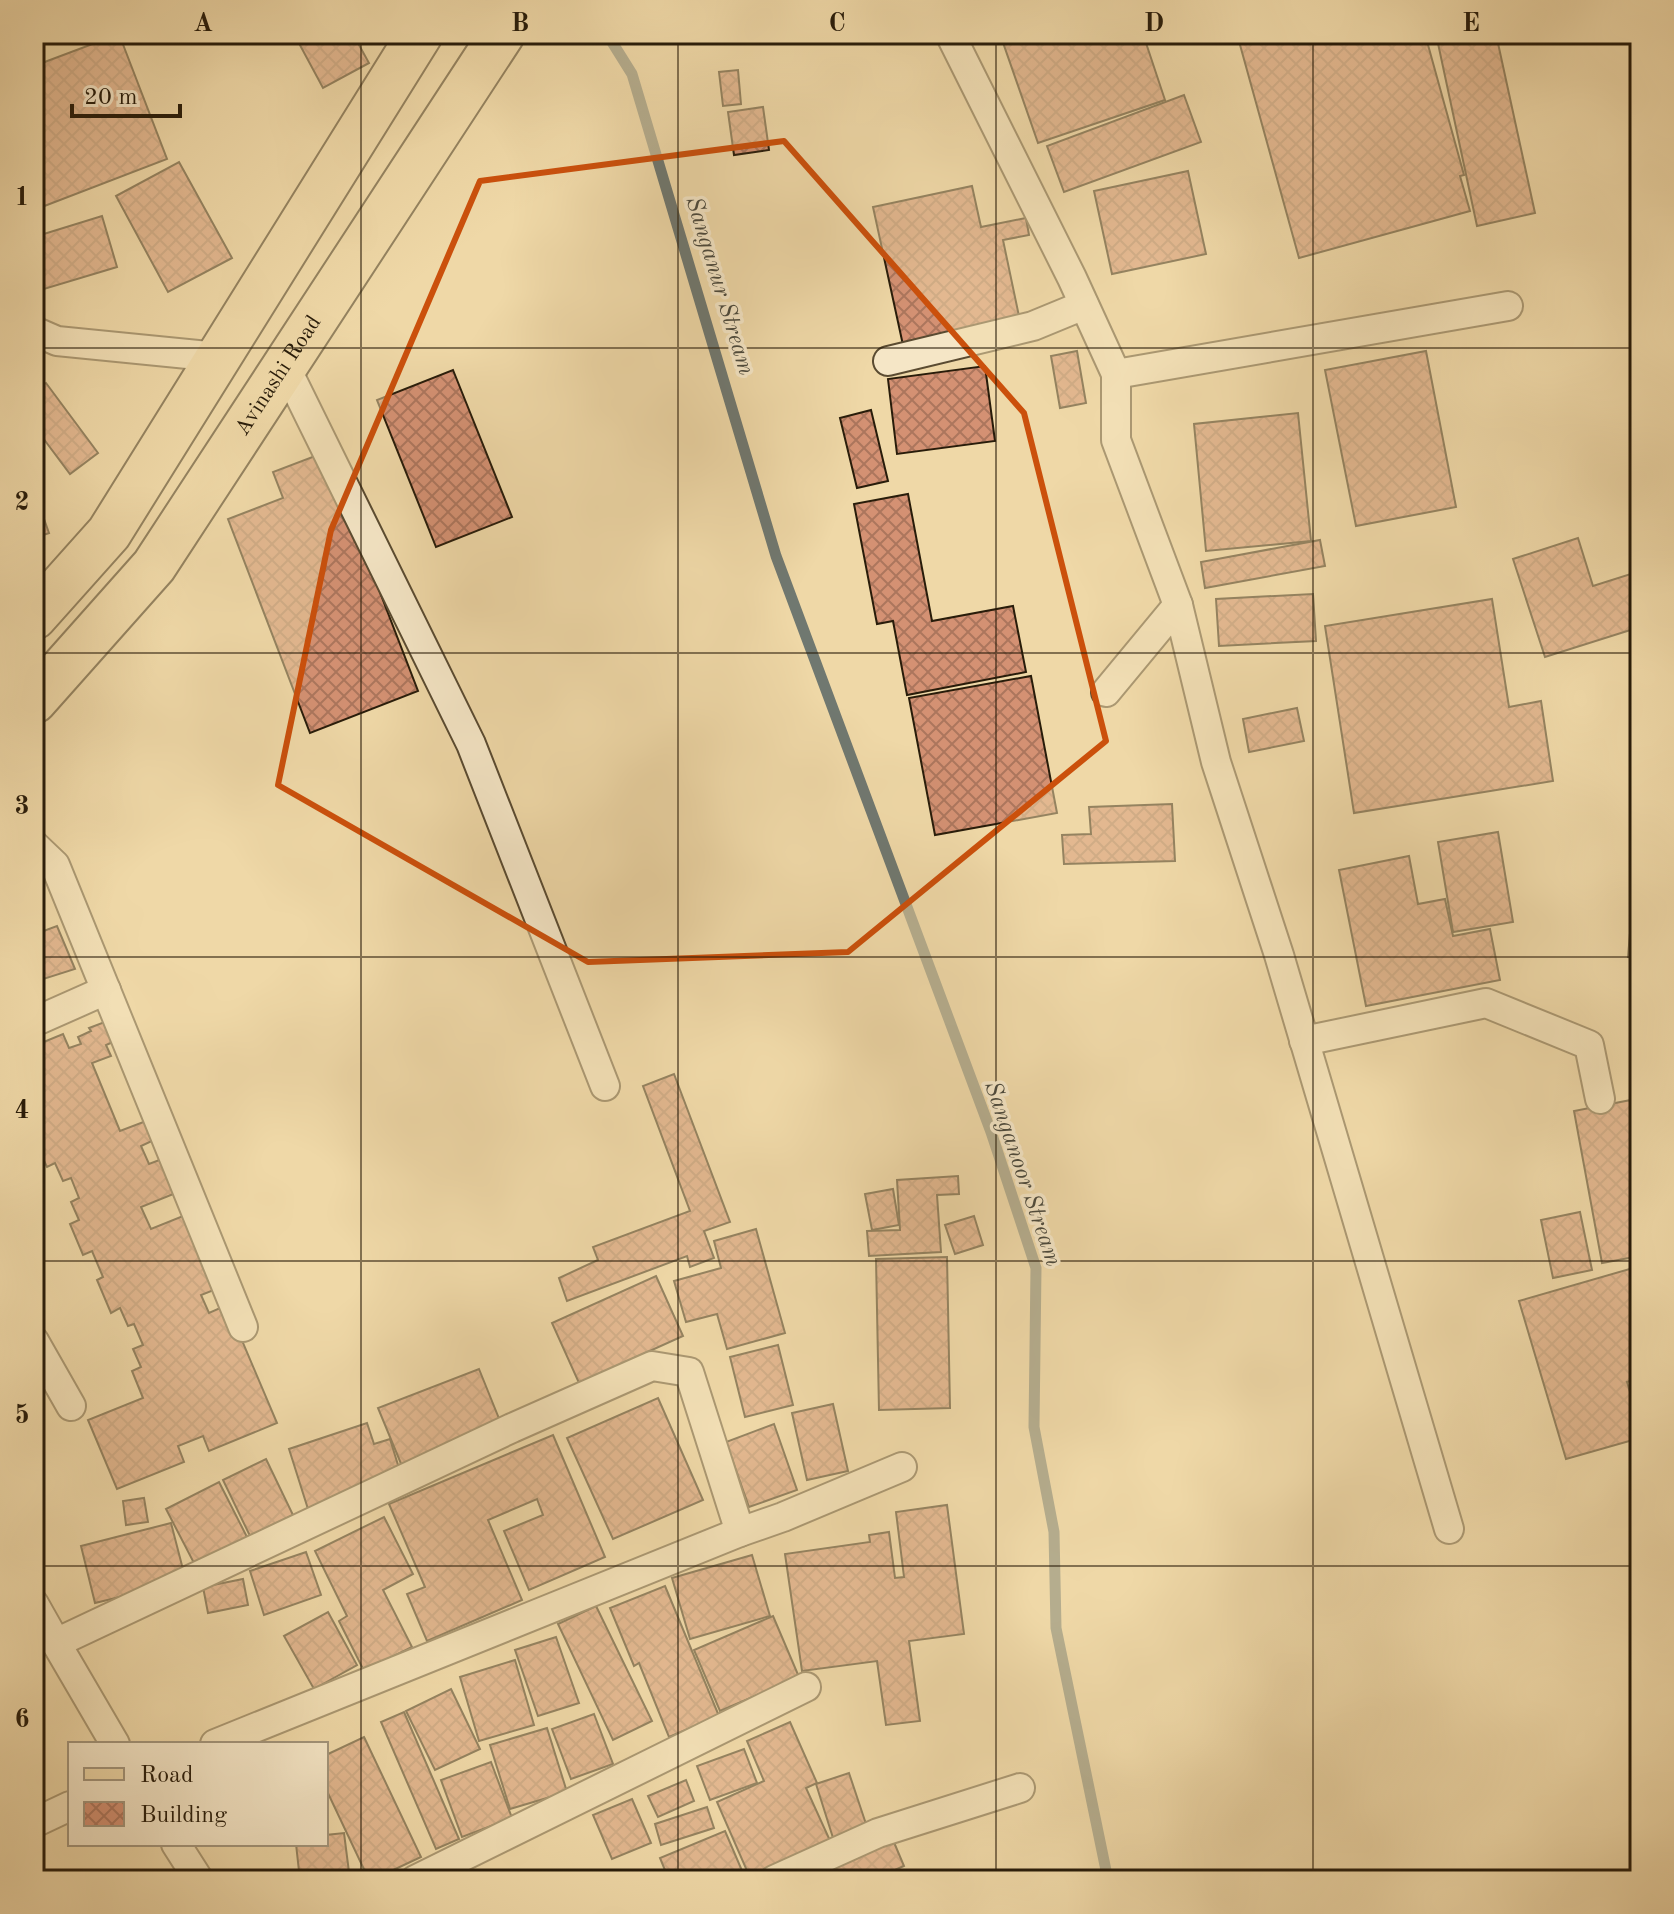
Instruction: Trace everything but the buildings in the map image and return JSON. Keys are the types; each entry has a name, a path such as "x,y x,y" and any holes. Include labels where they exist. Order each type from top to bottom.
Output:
{"main road":[{"path":"34,617 109,533 420,34"},
{"name":"Avinashi Road","path":"41,680 154,566 502,34"},
{"path":"143,477 189,512"}],"street":[{"path":"950,34 1116,374 1116,440 1178,605 1216,762 1304,1041 1449,1529"},
{"path":"888,361 1033,326 1084,305"},
{"path":"1116,374 1508,306"},
{"path":"34,331 57,341 218,357"},
{"path":"285,366 471,744 605,1086"},
{"path":"1106,692 1178,605"},
{"path":"34,845 55,865 243,1327"},
{"path":"34,1022 106,990"},
{"path":"1304,1041 1486,1003 1589,1045 1600,1099"},
{"path":"34,1341 71,1406"},
{"path":"56,1643 512,1428 652,1366 689,1372 740,1532"},
{"path":"220,1742 902,1467"},
{"path":"34,1604 114,1742"},
{"path":"415,1880 806,1687"},
{"path":"774,1880 878,1833 1020,1788"},
{"path":"34,1823 68,1807"},
{"path":"177,1846 199,1880"}],"highlighted area":[{"path":"784,141 1024,413 1106,741 848,952 588,962 278,785 331,530 480,181"}],"waterway":[{"name":"Sanganoor Stream","path":"607,34 632,74 776,556 991,1132 1036,1268 1034,1427 1054,1532 1056,1628 1108,1880"}],"water label":[{"name":"Sanganur Stream","path":"719,286"}]}
